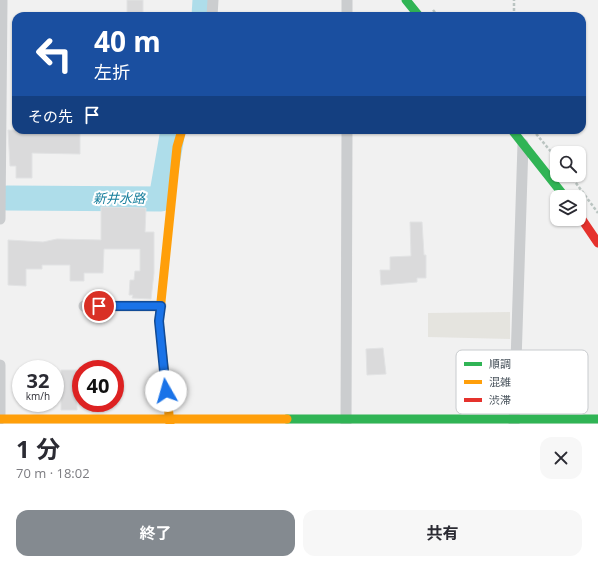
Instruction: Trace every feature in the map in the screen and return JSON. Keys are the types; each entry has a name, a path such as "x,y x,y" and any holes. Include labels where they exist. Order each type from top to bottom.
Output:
{"street":[{"path":"0,219 2,0"},
{"path":"212,12 213,0"},
{"path":"347,0 347,12"},
{"path":"406,0 416,12"},
{"path":"170,421 164,377 160,329 172,190 177,147 181,134"},
{"path":"346,421 347,134"},
{"path":"515,134 559,190"},
{"path":"516,350 523,144"},
{"path":"586,225 598,242"},
{"path":"84,306 161,306"},
{"path":"0,366 0,419 514,422 598,419"}],"path":[{"path":"514,0 514,12"},
{"path":"536,134 550,151"},
{"path":"575,182 598,212"}],"shaded area":[{"path":"510,312 510,339 428,337 428,313"}],"building":[{"path":"127,0 143,0 143,12 127,12"},
{"path":"8,130 12,130 12,134 80,134 80,154 32,153 32,178 16,178 16,166 10,166"},
{"path":"101,207 146,208 145,232 154,232 154,273 151,299 132,298 133,295 129,295 130,280 134,280 135,271 140,271 140,249 104,249 103,273 84,273 84,281 70,281 70,265 42,265 42,269 26,269 26,286 8,285 8,240 43,242 57,239 101,240"},
{"path":"410,222 422,222 424,255 426,255 426,278 417,278 417,282 381,285 380,270 390,270 390,257 411,256"},
{"path":"383,348 386,374 367,375 366,349"},
{"path":"64,370 72,370 72,410 64,410"}],"waterway":[{"name":"新井水路","path":"204,12 205,0"},
{"name":"新井水路","path":"7,198 161,199 172,134"}],"traffic: fast":[{"path":"406,0 416,12"},
{"path":"515,134 559,190"},
{"path":"287,419 598,419"}],"traffic: slow":[{"path":"170,424 159,321 177,147 181,134"},
{"path":"0,419 287,419"}],"traffic: jam":[{"path":"586,225 598,243"}],"route":[{"path":"99,306 161,306 159,321 166,391"}]}
